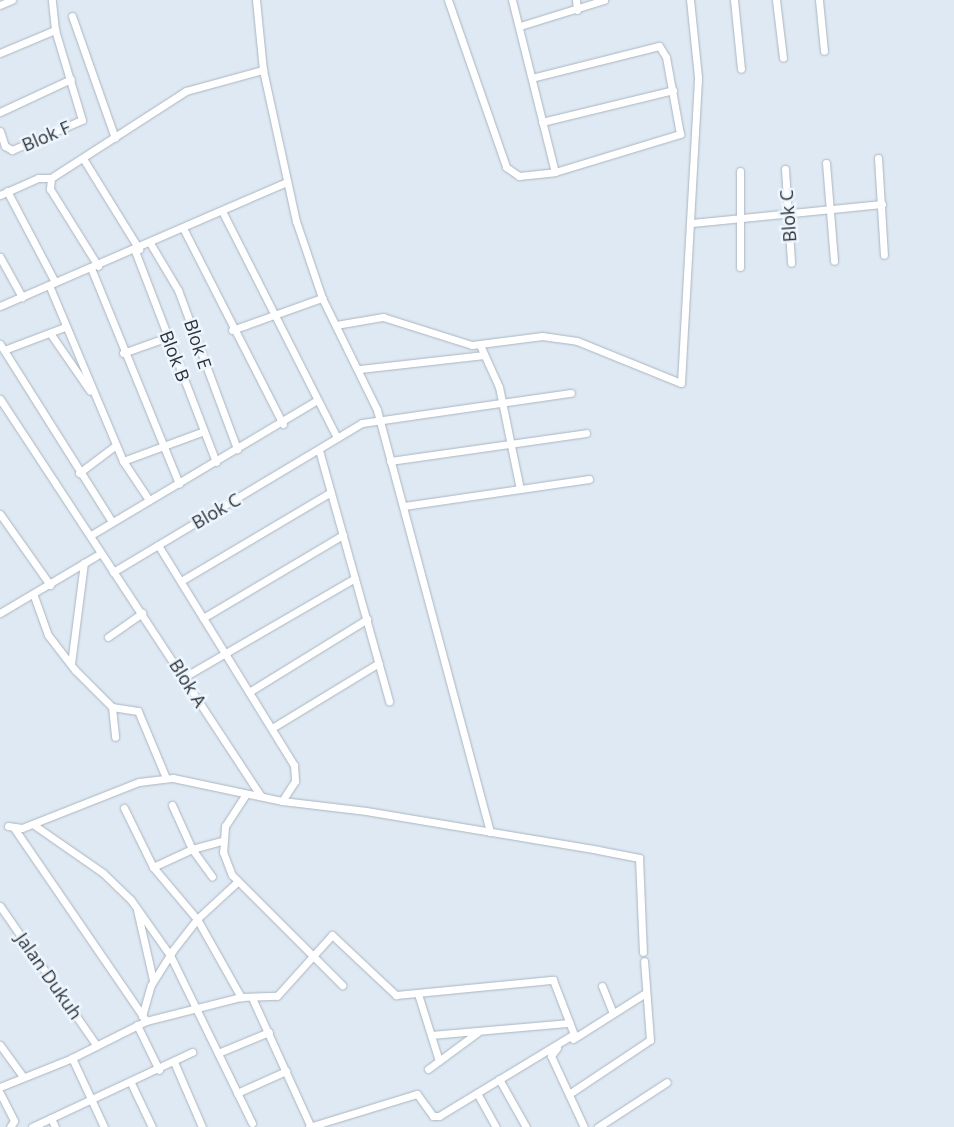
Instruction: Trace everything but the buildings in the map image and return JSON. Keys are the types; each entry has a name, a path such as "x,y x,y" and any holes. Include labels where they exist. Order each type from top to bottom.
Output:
{"street":[{"path":"0,5 12,0"},
{"path":"0,112 71,79 55,30 52,0"},
{"path":"256,0 262,70 287,182 322,298 360,369 378,419 404,506 490,832"},
{"path":"448,0 506,167 519,176 555,172 678,137 681,131 673,90 659,46 532,78"},
{"path":"512,0 555,172"},
{"path":"576,0 577,10"},
{"path":"520,26 577,10 604,0"},
{"path":"336,325 392,318 449,339 480,345 542,336 577,341 681,383 692,223 698,77 690,0"},
{"path":"734,0 741,69"},
{"path":"776,0 783,58"},
{"path":"819,0 824,51"},
{"path":"72,16 114,138"},
{"path":"0,53 55,30"},
{"path":"0,195 38,178 52,178 84,160 186,91 262,70"},
{"name":"Blok F","path":"0,131 5,146 12,150 82,120 83,114 71,79"},
{"path":"542,122 673,90"},
{"path":"878,158 884,255"},
{"name":"Blok B","path":"84,160 137,250 216,462"},
{"path":"826,163 834,261"},
{"name":"Blok C","path":"785,170 791,263"},
{"path":"740,171 740,267"},
{"path":"52,178 50,189 94,267 123,353 179,484"},
{"path":"0,306 137,250 287,182"},
{"path":"7,191 52,284 65,327 123,461 149,500"},
{"path":"692,223 882,204"},
{"path":"222,211 271,315 337,438"},
{"path":"183,228 232,330 283,424"},
{"name":"Blok E","path":"150,243 178,290 237,449"},
{"path":"0,257 22,297"},
{"path":"232,330 322,298"},
{"path":"65,327 2,347 79,473 112,522"},
{"path":"50,333 99,405"},
{"path":"123,353 168,337"},
{"path":"480,345 502,399 513,444 520,489"},
{"path":"360,369 484,355"},
{"path":"390,701 319,450 337,438 378,419 502,399 571,393"},
{"name":"Blok A","path":"0,398 113,572 186,676 261,796"},
{"path":"90,535 283,424 316,401"},
{"path":"123,461 204,431"},
{"path":"390,461 586,434"},
{"path":"79,473 116,445"},
{"name":"Blok C","path":"113,572 319,450"},
{"path":"404,506 588,479"},
{"path":"180,581 330,492"},
{"path":"0,514 50,585"},
{"path":"203,618 343,535"},
{"path":"158,545 272,728 296,774 282,801"},
{"path":"0,614 34,596 101,553"},
{"path":"71,664 84,564"},
{"path":"186,676 226,655 355,578"},
{"path":"34,596 41,622 71,664 112,707 138,712 166,778"},
{"path":"108,637 142,613"},
{"path":"249,692 366,619"},
{"path":"272,728 379,663"},
{"path":"112,707 115,737"},
{"path":"144,1018 11,827 34,825 92,798 166,778 214,784 246,794 282,801 490,832 639,858 643,952"},
{"path":"246,794 225,826 222,841 236,883 342,986"},
{"path":"172,805 192,849 212,877"},
{"path":"124,808 153,867 197,919 241,997"},
{"path":"34,825 103,873 137,908 170,955 252,1123"},
{"path":"153,867 192,849 222,841"},
{"path":"144,1018 153,980 170,955 197,919 236,883"},
{"name":"Jalan Dukuh","path":"0,906 97,1046"},
{"path":"137,908 153,980"},
{"path":"0,1087 72,1058 137,1025 144,1018 196,1005 241,997 253,1000 286,990 332,935 396,995 553,980 574,1036"},
{"path":"569,1094 650,1040 644,994 644,961"},
{"path":"602,986 614,1013"},
{"path":"418,994 439,1061"},
{"path":"253,1000 310,1127 417,1094 436,1117 644,994"},
{"path":"431,1034 479,1032 569,1023"},
{"path":"137,1025 159,1070"},
{"path":"218,1053 269,1032"},
{"path":"428,1069 479,1032"},
{"path":"574,1036 550,1053 584,1127"},
{"path":"0,1045 23,1077"},
{"path":"32,1127 91,1098 159,1070 192,1052"},
{"path":"72,1058 104,1127"},
{"path":"174,1062 202,1127"},
{"path":"237,1093 286,1071"},
{"path":"499,1079 526,1127"},
{"path":"598,1127 667,1082"},
{"path":"131,1083 152,1127"},
{"path":"0,1093 14,1121 10,1127"},
{"path":"477,1093 496,1127"},
{"path":"51,1118 55,1127"}]}
